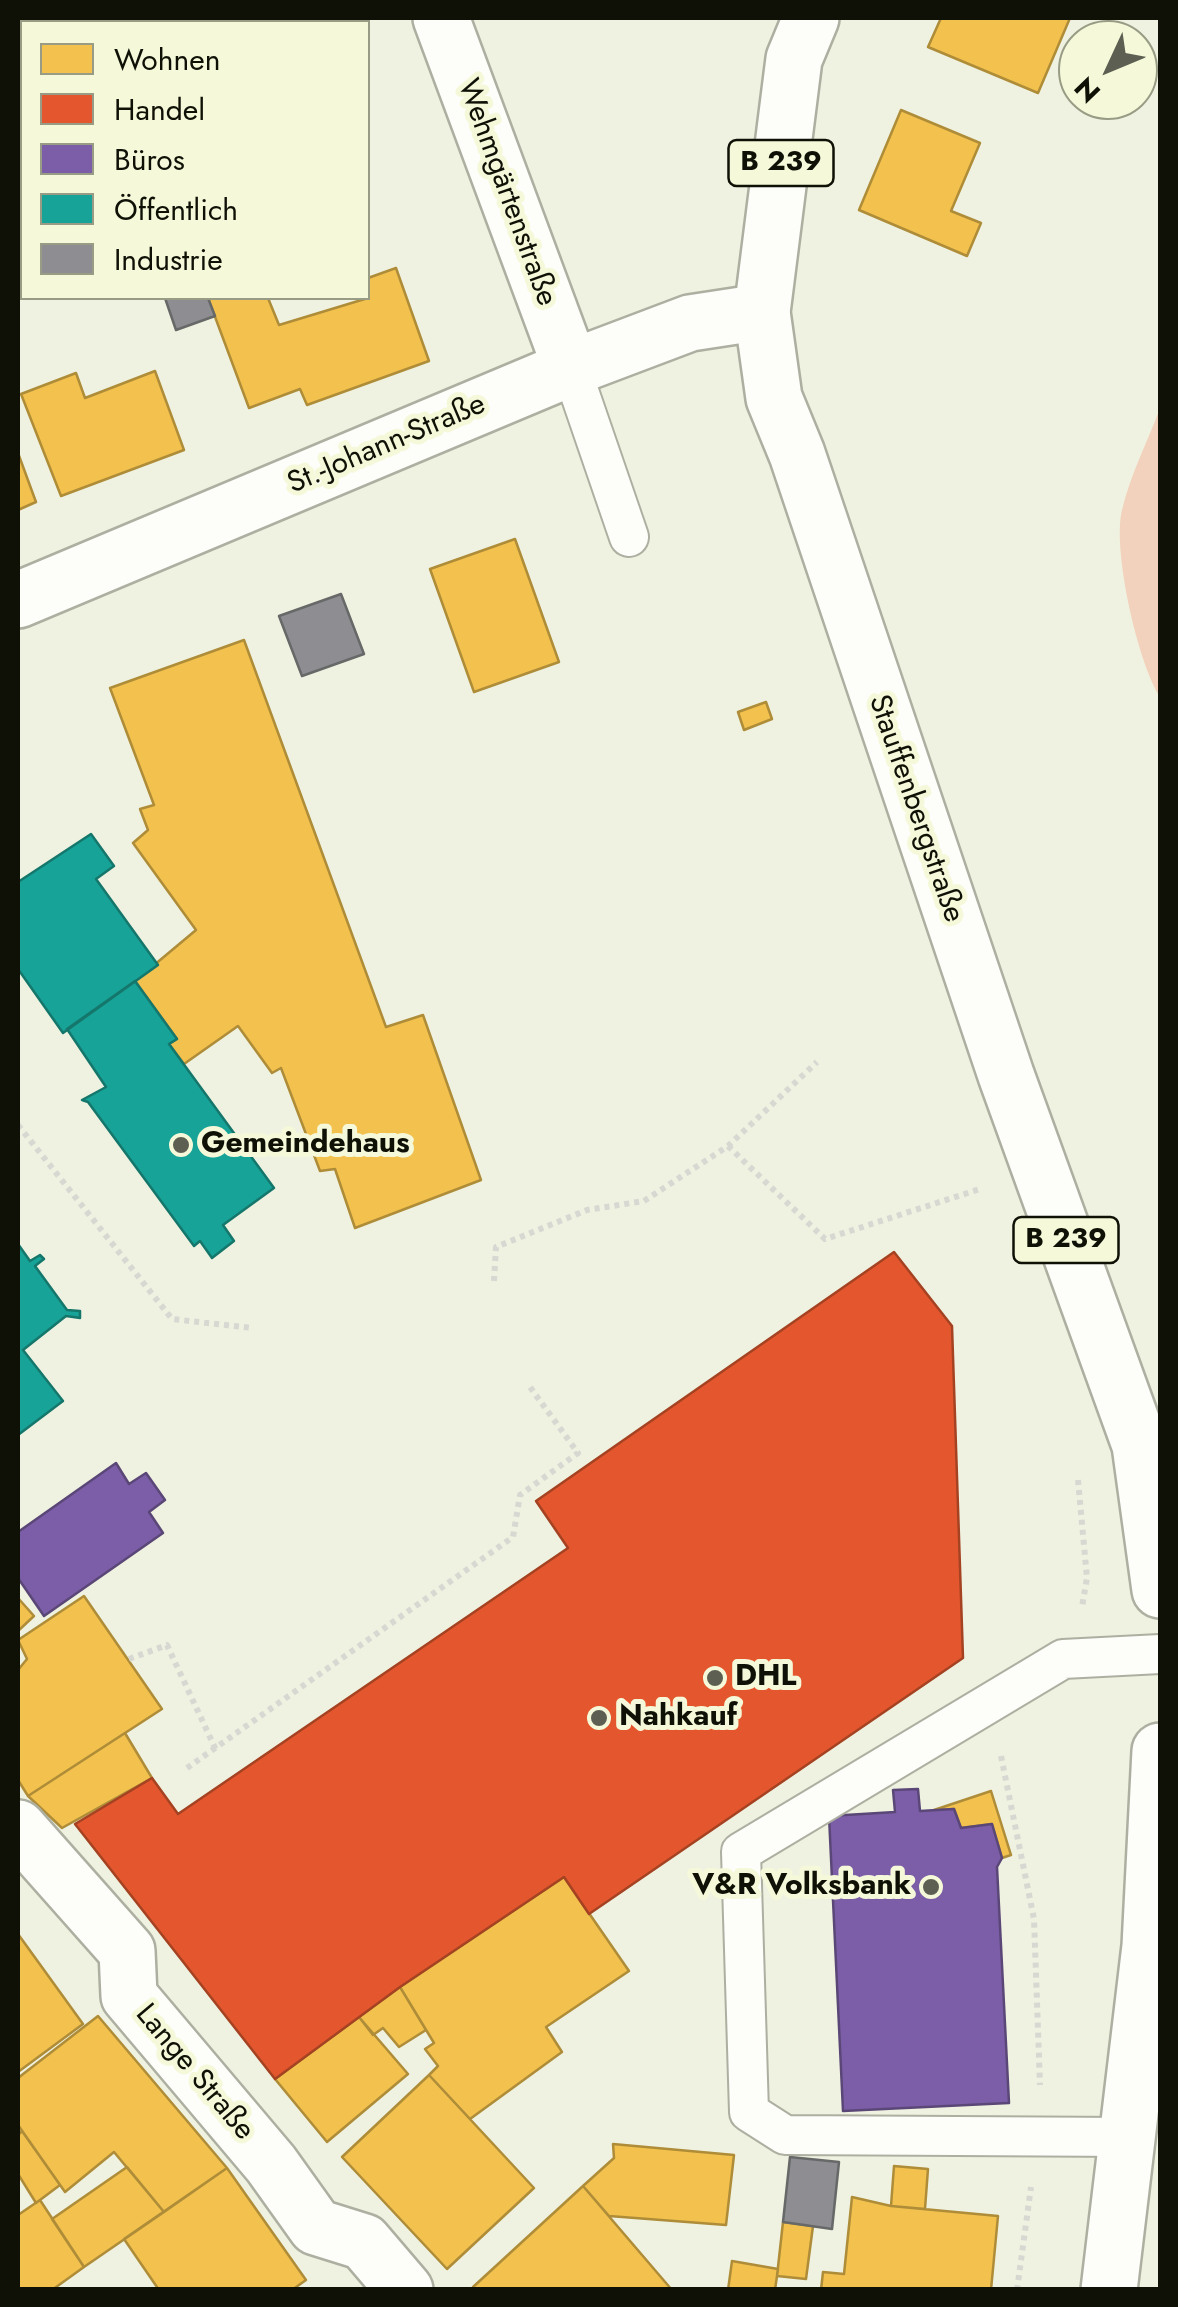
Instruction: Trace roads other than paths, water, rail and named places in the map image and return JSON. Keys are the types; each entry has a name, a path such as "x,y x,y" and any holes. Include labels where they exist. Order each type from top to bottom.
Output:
{"main road":[{"name":"Wehmgärtenstraße","path":"441,18 570,368"},
{"name":"Stauffenbergstraße","path":"811,18 794,59 762,312 774,398 797,454 1006,1076 1140,1445 1158,1530 1160,1590"},
{"name":"St.-Johann-Straße","path":"18,600 570,368 690,323 762,312"},
{"path":"1109,2290 1150,1946 1160,1751"},
{"name":"Lange Straße","path":"18,1828 61,1887 128,1951 129,1996 227,2098 316,2227 364,2242 405,2290"}],"lane":[{"path":"570,368 628,538"},
{"path":"1127,2138 785,2135 750,2112 741,1852 1063,1659 1160,1654"}],"place":[{"name":"Gemeindehaus","path":"181,1145"},
{"name":"DHL","path":"715,1678"},
{"name":"Nahkauf","path":"599,1718"},
{"name":"V&R Volksbank","path":"931,1887"}]}
